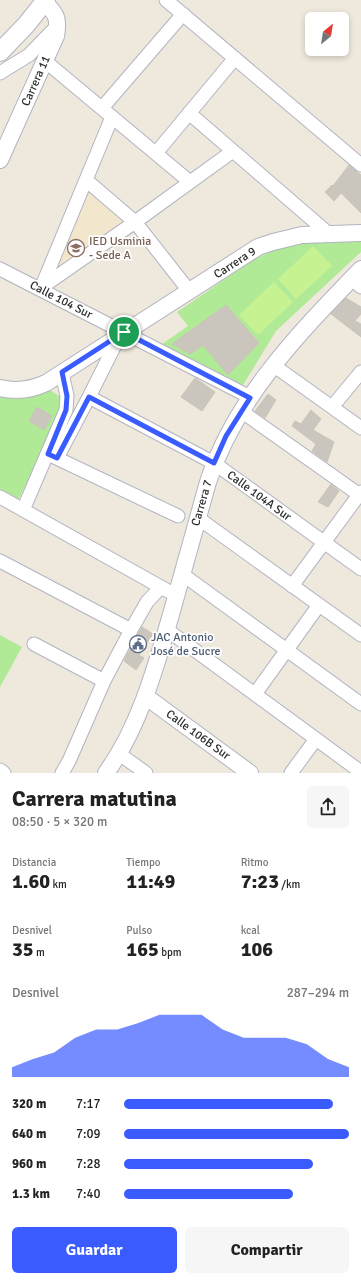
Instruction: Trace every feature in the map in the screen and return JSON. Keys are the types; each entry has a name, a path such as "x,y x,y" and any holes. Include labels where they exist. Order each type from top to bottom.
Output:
{"main road":[{"path":"0,52 26,25 45,1"}],"street":[{"path":"166,0 361,165"},
{"path":"0,73 29,55 58,25 57,18 45,1"},
{"path":"41,288 86,180 107,113 183,14"},
{"name":"Carrera 11","path":"0,160 56,36 58,25"},
{"path":"156,154 235,58"},
{"path":"45,61 190,182"},
{"path":"189,113 329,234"},
{"path":"41,288 233,151"},
{"path":"86,180 135,222 190,292"},
{"name":"Carrera 9","path":"0,388 20,390 38,387 46,383 258,247 302,235 361,233"},
{"name":"Calle 104 Sur","path":"0,269 41,288 246,404 360,494"},
{"name":"Carrera 7","path":"106,773 118,753 145,696 156,666 214,463 226,436 273,365 358,278"},
{"path":"23,510 52,456 89,397 122,334"},
{"path":"273,365 361,428"},
{"path":"52,456 66,410 67,396 62,372"},
{"path":"332,407 361,372"},
{"name":"Calle 104A Sur","path":"89,397 214,463 361,569"},
{"path":"52,456 178,516"},
{"path":"292,586 360,494"},
{"path":"0,497 176,595"},
{"path":"198,518 361,635"},
{"path":"0,561 131,630"},
{"path":"182,574 361,704"},
{"path":"62,773 69,761 104,681 131,630 147,602 161,587"},
{"path":"255,694 319,605"},
{"path":"166,629 361,772"},
{"path":"34,644 104,681"},
{"name":"Calle 106B Sur","path":"145,696 250,773"},
{"path":"291,773 316,739"},
{"path":"118,753 146,773"},
{"path":"0,770 4,773"}],"shaded area":[{"name":"IED Usminia - Sede A","path":"88,185 125,221 52,275"}],"green space":[{"path":"361,240 361,252 276,331 243,385 162,344 188,326 177,312 253,260 278,248 301,243"},
{"path":"313,246 332,266 296,299 278,279"},
{"path":"274,282 293,302 258,335 239,315"},
{"path":"50,390 63,400 60,417 18,500 0,489 0,393"},
{"path":"0,635 22,647 0,687"}],"building":[{"path":"349,165 361,175 361,213 341,193 334,201 325,192 332,185 333,186"},
{"path":"346,298 361,307 361,314 355,321 361,324 361,337 331,314"},
{"path":"226,305 259,343 228,375 203,345 190,354 172,344"},
{"path":"195,378 215,392 202,411 181,397"},
{"path":"268,394 276,400 265,418 255,411"},
{"path":"37,407 52,416 44,430 29,421"},
{"path":"311,410 321,419 313,430 334,442 327,462 312,451 316,444 292,426 295,421 301,424"},
{"path":"331,484 339,491 328,507 318,502"},
{"name":"JAC Antonio José de Sucre","path":"142,627 153,634 139,655 144,658 136,670 124,661"}],"place":[{"name":"IED Usminia - Sede A","path":"76,248"},
{"name":"JAC Antonio José de Sucre","path":"138,644"}],"route":[{"path":"124,332 250,398 226,436 214,463 89,397 57,458 48,454 66,410 67,396 62,372 124,332"}]}
